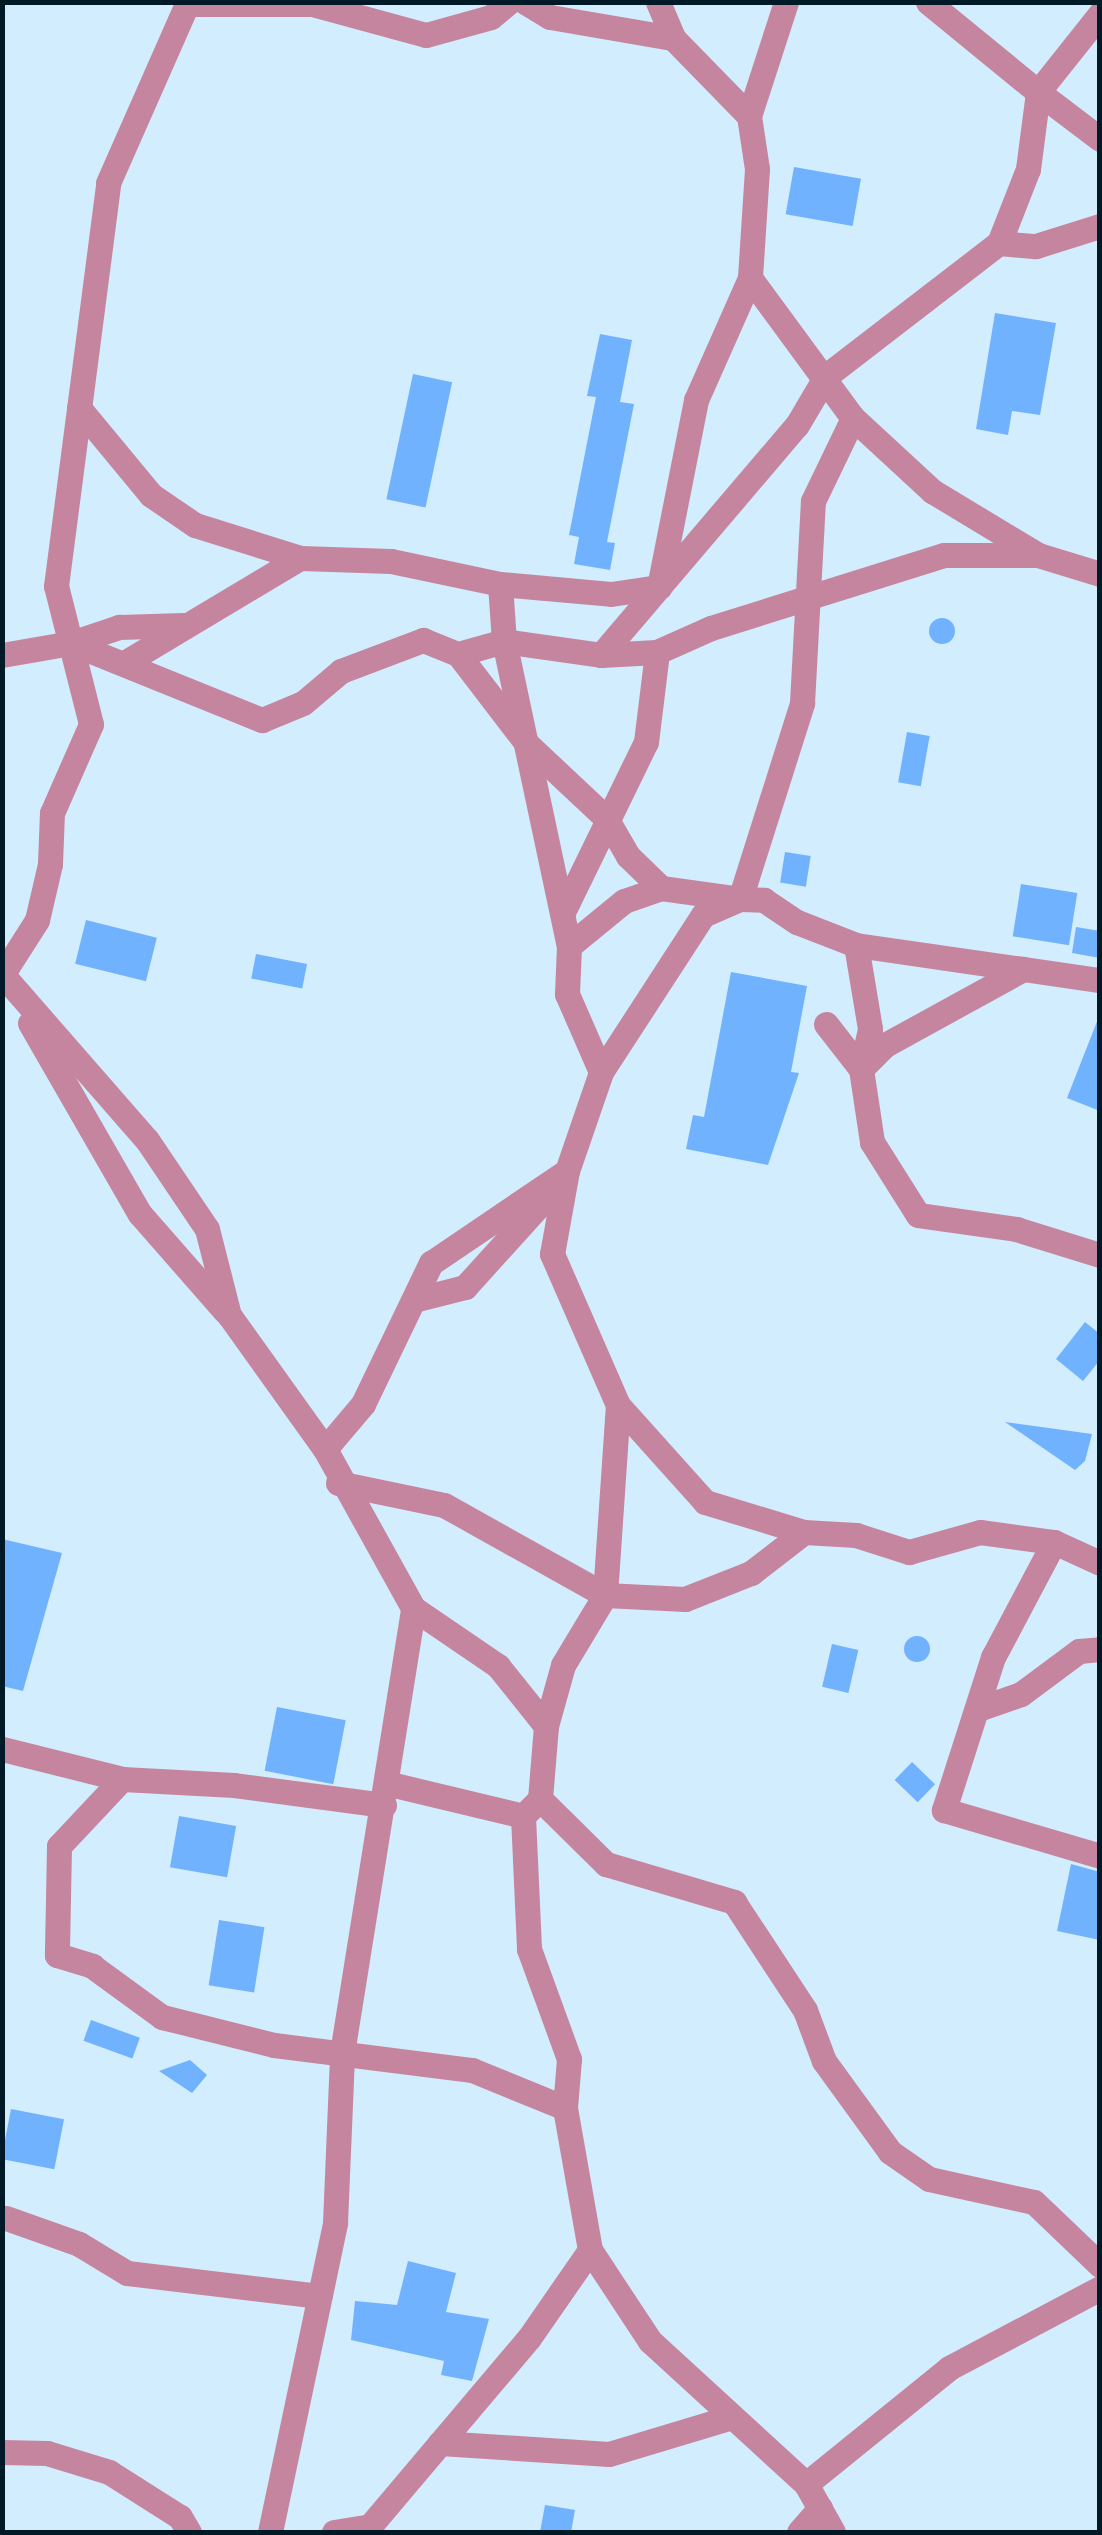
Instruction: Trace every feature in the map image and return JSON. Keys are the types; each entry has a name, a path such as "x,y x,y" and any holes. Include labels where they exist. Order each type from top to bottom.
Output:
{"street":[{"path":"3,975 37,920 50,864 52,813 91,724 56,586 108,183 188,3 312,4 426,35 491,16 509,2"},
{"path":"525,2 550,17 672,38"},
{"path":"658,2 672,38 748,116"},
{"path":"659,588 696,400 750,278 757,169 748,116 786,2"},
{"path":"928,2 1100,139"},
{"path":"601,655 798,425 826,376 999,243 1028,170 1038,92 1100,14"},
{"path":"999,243 1036,246 1100,226"},
{"path":"750,278 826,376 852,418 932,491 1038,555 1100,574"},
{"path":"79,408 165,505 195,525 300,558 391,562 500,584 611,594 659,588"},
{"path":"740,899 802,703 813,501 852,418"},
{"path":"458,654 504,641 601,655 657,652 711,628 944,555 1038,555"},
{"path":"126,662 300,558"},
{"path":"500,584 504,641 527,744 545,853 563,912 568,946 567,994 601,1072"},
{"path":"2,655 71,643 119,628 186,625"},
{"path":"71,643 262,720 303,703 340,672 423,640 458,654 527,744 606,818 628,856 661,888"},
{"path":"563,912 646,742 657,652"},
{"path":"568,946 624,901 661,888 764,900 797,922 856,945 1100,980"},
{"path":"740,899 703,914 601,1072 567,1171 552,1254 618,1405 704,1502 804,1532 856,1535 909,1552 980,1532 1054,1542 1100,1563"},
{"path":"856,945 870,1029 861,1069 872,1142 918,1216 1016,1230 1100,1255"},
{"path":"861,1069 885,1046 1023,969"},
{"path":"3,975 147,1140 207,1229 229,1315"},
{"path":"3,975 140,1214 229,1315 325,1449 338,1483 413,1608 498,1666 546,1726"},
{"path":"826,1024 861,1069"},
{"path":"325,1449 363,1404 431,1263 567,1171"},
{"path":"414,1300 466,1287 524,1229 567,1171"},
{"path":"618,1405 606,1595 563,1665 546,1726 531,1808 529,1949 569,2059 565,2108 590,2250 650,2341 728,2418 806,2484 834,2532"},
{"path":"338,1483 444,1505 606,1595 685,1599 751,1573 804,1532"},
{"path":"1054,1542 993,1656 981,1708 955,1762 944,1810 1100,1856"},
{"path":"270,2532 335,2224 342,2053 413,1608"},
{"path":"981,1708 1021,1694 1079,1651 1100,1648"},
{"path":"2,1750 122,1779 385,1794 531,1808 606,1864 734,1902 806,2010 824,2062 890,2152 929,2180 1034,2202 1100,2265"},
{"path":"122,1779 59,1846 57,1955 92,1966 162,2017 274,2046 472,2070 565,2108"},
{"path":"6,2218 79,2244 127,2272 320,2296"},
{"path":"334,2532 370,2526 529,2338 590,2250"},
{"path":"806,2484 948,2368 1100,2288"},
{"path":"440,2443 609,2454 728,2418"},
{"path":"2,2452 47,2453 109,2472 180,2517 189,2532"},
{"path":"799,2532 820,2508"}],"building":[{"path":"794,167 861,179 853,226 786,214"},
{"path":"995,313 1056,323 1040,415 1012,411 1008,435 976,429"},
{"path":"600,334 632,340 620,402 634,404 607,542 615,543 610,570 574,564 579,537 569,535 596,397 587,396"},
{"path":"413,374 452,382 426,508 386,499"},
{"path":"942,618 951,622 955,631 951,640 942,644 933,640 929,631 933,622"},
{"path":"907,732 930,736 921,786 898,782"},
{"path":"785,852 811,856 806,887 780,883"},
{"path":"1021,884 1077,893 1069,945 1013,936"},
{"path":"86,920 157,938 146,981 75,964"},
{"path":"1076,927 1100,931 1100,958 1072,953"},
{"path":"256,954 307,964 302,988 251,979"},
{"path":"731,972 807,986 791,1072 799,1073 768,1165 686,1149 693,1115 704,1117"},
{"path":"1100,1019 1100,1111 1067,1098"},
{"path":"1085,1322 1100,1334 1100,1360 1083,1381 1056,1359"},
{"path":"1005,1422 1092,1434 1085,1461 1075,1470"},
{"path":"2,1539 62,1553 23,1691 2,1686"},
{"path":"917,1636 926,1640 930,1649 926,1658 917,1662 908,1658 904,1649 908,1640"},
{"path":"832,1644 858,1650 848,1693 822,1687"},
{"path":"277,1707 346,1720 333,1784 265,1771"},
{"path":"912,1762 935,1784 918,1802 895,1780"},
{"path":"179,1816 236,1826 227,1877 170,1867"},
{"path":"1071,1864 1100,1872 1100,1940 1057,1931"},
{"path":"219,1920 264,1927 254,1992 209,1985"},
{"path":"91,2020 140,2038 132,2058 83,2041"},
{"path":"190,2060 207,2075 192,2093 159,2071"},
{"path":"11,2109 64,2119 54,2169 2,2159"},
{"path":"408,2261 456,2273 446,2312 489,2319 472,2381 441,2375 444,2361 351,2340 355,2301 397,2305"},
{"path":"545,2505 575,2510 571,2532 540,2532"}]}
